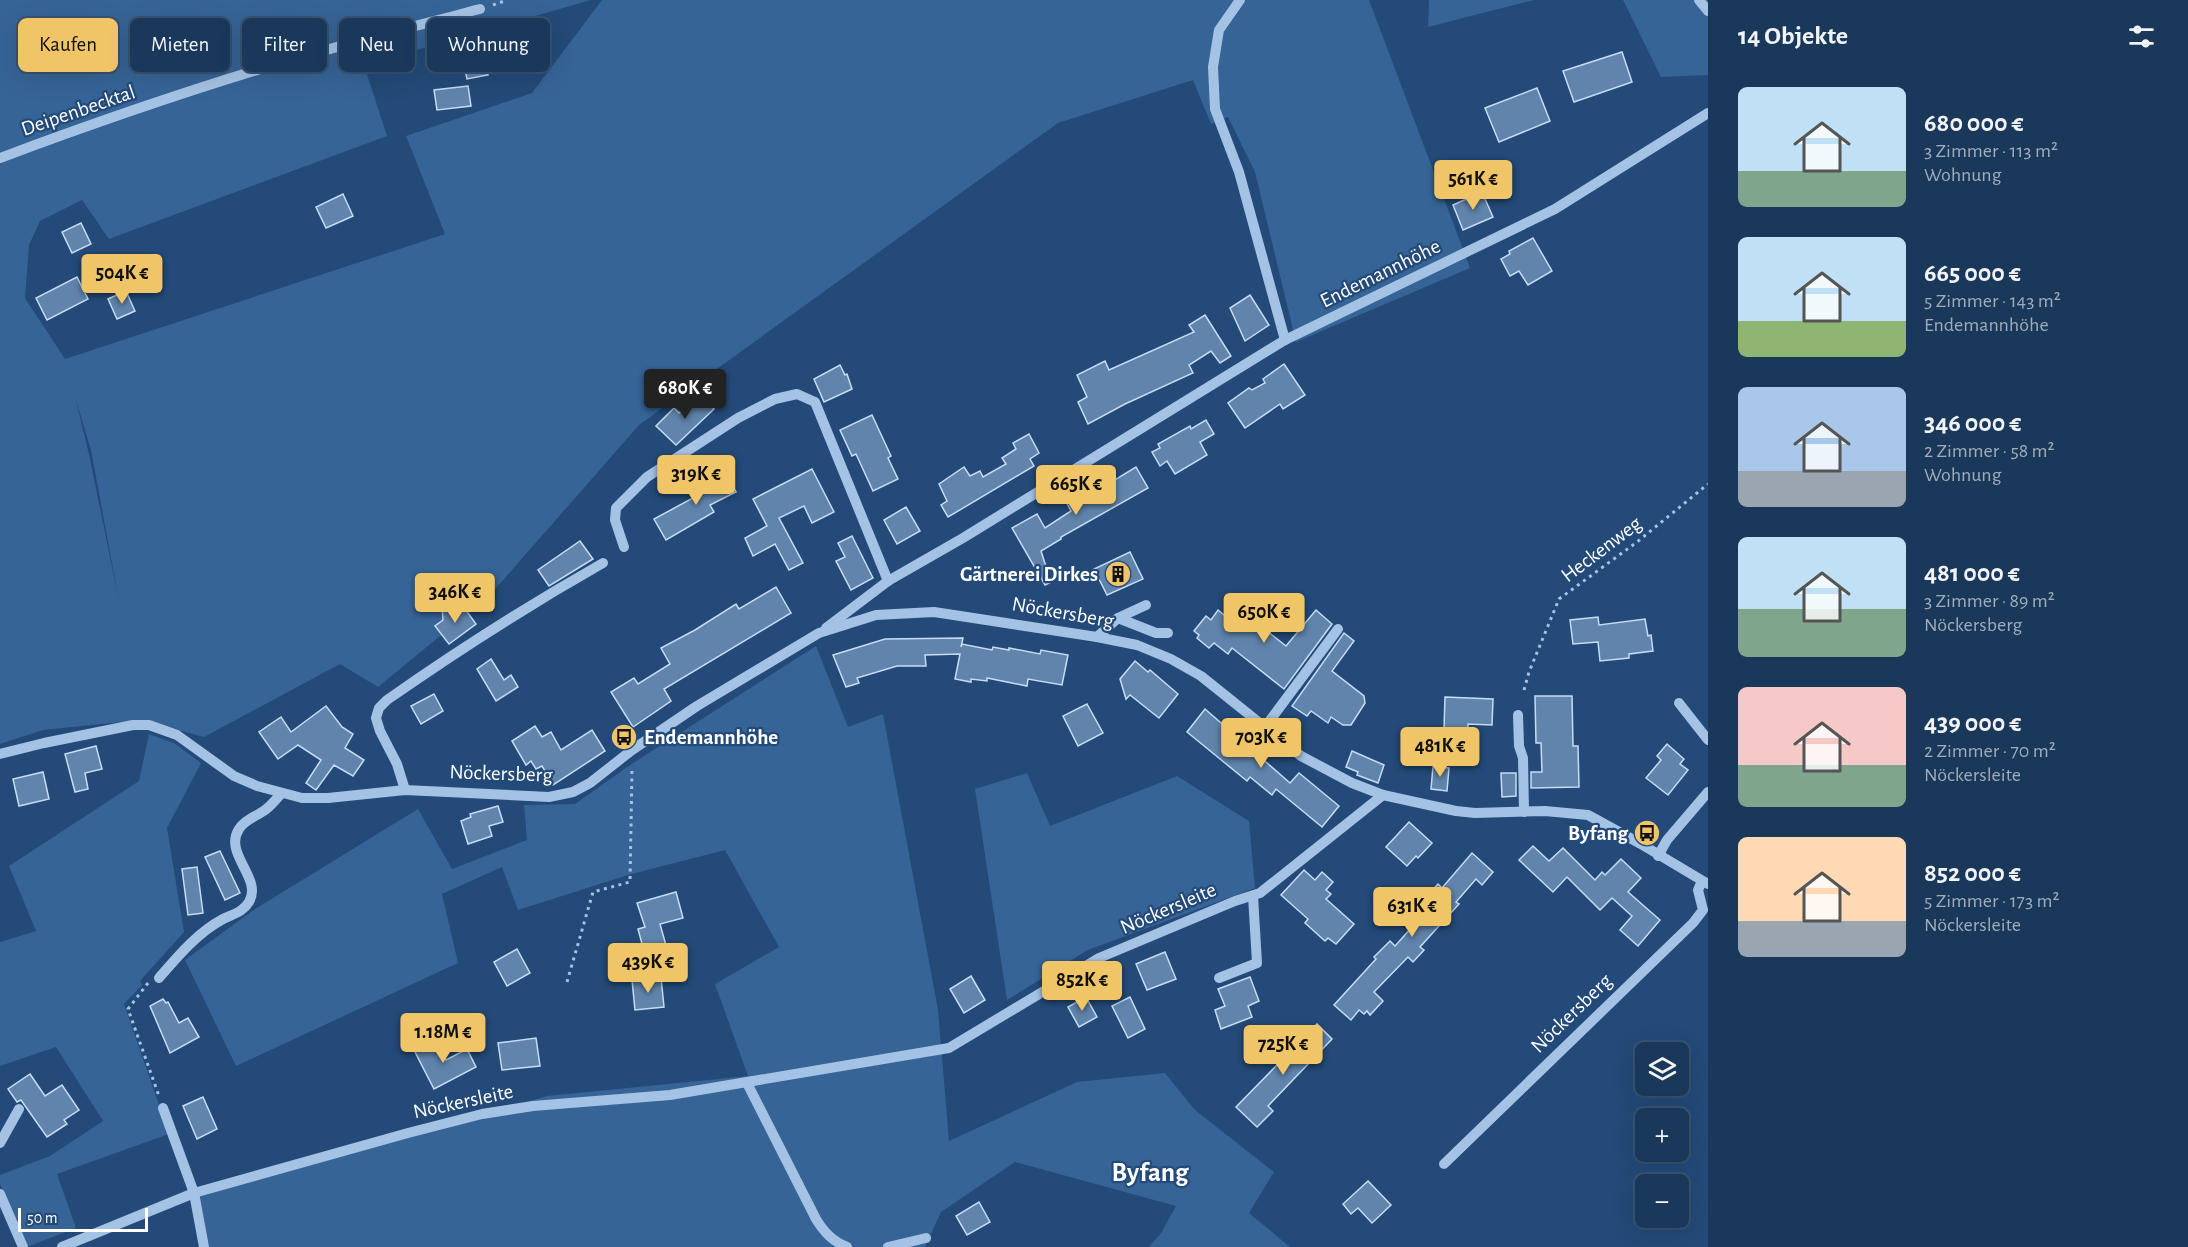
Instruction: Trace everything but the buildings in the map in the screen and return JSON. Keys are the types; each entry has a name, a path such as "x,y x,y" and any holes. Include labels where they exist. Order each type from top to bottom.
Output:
{"street":[{"path":"1240,0 1219,30 1214,68 1215,109 1239,172 1285,340"},
{"path":"1699,0 1708,11"},
{"name":"Deipenbecktal","path":"0,158 111,117 234,77 480,9"},
{"name":"Endemannhöhe","path":"819,633 888,581 1285,340 1555,209 1708,113"},
{"path":"624,547 615,520 616,508 647,477 738,418 775,399 797,394 815,402 888,581"},
{"path":"405,790 397,764 380,731 376,718 379,708 387,700 474,640 532,603 603,563"},
{"path":"1097,637 1118,618 1146,605"},
{"name":"Nöckersberg","path":"0,754 133,725 149,724 177,735 234,776 281,794 302,798 328,798 405,790 549,797 573,792 591,783 632,750 697,706 819,633 876,615 934,612 1137,645 1201,676 1301,756 1352,783 1383,795 1465,812 1545,811 1588,815 1705,883 1698,890 1703,910 1693,923 1444,1164"},
{"path":"1118,618 1156,633 1168,633"},
{"path":"1265,728 1338,629"},
{"path":"1679,703 1708,740"},
{"path":"1518,715 1519,746 1523,758 1524,812"},
{"path":"1658,856 1667,840 1708,792"},
{"path":"159,978 198,936 222,920 244,910 250,900 252,887 236,852 235,841 239,828 267,809 281,794"},
{"name":"Nöckersleite","path":"62,1247 194,1193 408,1133 505,1109 670,1095 949,1048 1099,958 1252,896 1383,795"},
{"path":"1219,978 1257,963 1252,896"},
{"path":"747,1083 816,1219 835,1242 847,1247"},
{"path":"163,1108 194,1193 204,1247"},
{"path":"0,1143 19,1109"},
{"path":"0,1194 23,1247"},
{"path":"888,1247 926,1238"}],"path":[{"name":"Heckenweg","path":"1524,690 1559,599 1637,543 1708,484"},
{"path":"567,982 593,892 630,882 632,750"},
{"path":"159,978 156,972 128,1009 163,1108"}],"shaded area":[{"path":"0,0 591,0 528,18 427,18 427,47 415,50 415,18 339,18 339,72 366,72 387,136 109,239 82,200 40,221 29,245 25,298 65,359 445,234 406,136 532,93 602,0 1369,0 1470,268 1296,342 1255,172 1228,117 1211,124 1193,80 1058,123 639,425 490,595 378,687 340,664 204,737 141,720 43,730 0,744","holes":["76,400 91,450 119,601 90,459"]},
{"path":"1429,0 1534,0 1428,27"},
{"path":"1623,0 1708,0 1708,75 1661,77"},
{"path":"816,646 848,727 883,714 938,1010 949,1141 1077,1082 1165,1073 1195,1110 1274,1172 1249,1213 1290,1247 1149,1247 1161,1233 1176,1206 1015,1162 941,1212 925,1247 202,1247 191,1199 547,1096 748,1076 715,984 779,947 725,850 628,875 518,910 502,867 442,894 458,963 236,1066 185,960 255,909 418,809 452,869 527,840 524,805 575,804 630,765"},
{"path":"149,734 174,743 201,763 167,828 184,932 140,981 142,985 124,1004 169,1134 57,1174 76,1228 27,1247 0,1184 0,1175 50,1156 103,1121 56,1047 0,1066 0,942 36,931 9,866 139,781"},
{"path":"1027,773 1050,826 1177,776 1249,821 1255,888 1088,950 1007,1000 975,789"}],"place":[{"name":"Gärtnerei Dirkes","path":"1118,574"},
{"name":"Endemannhöhe","path":"624,737"},
{"name":"Byfang","path":"1647,833"}],"district":[{"name":"Byfang","path":"1150,1172"}]}
